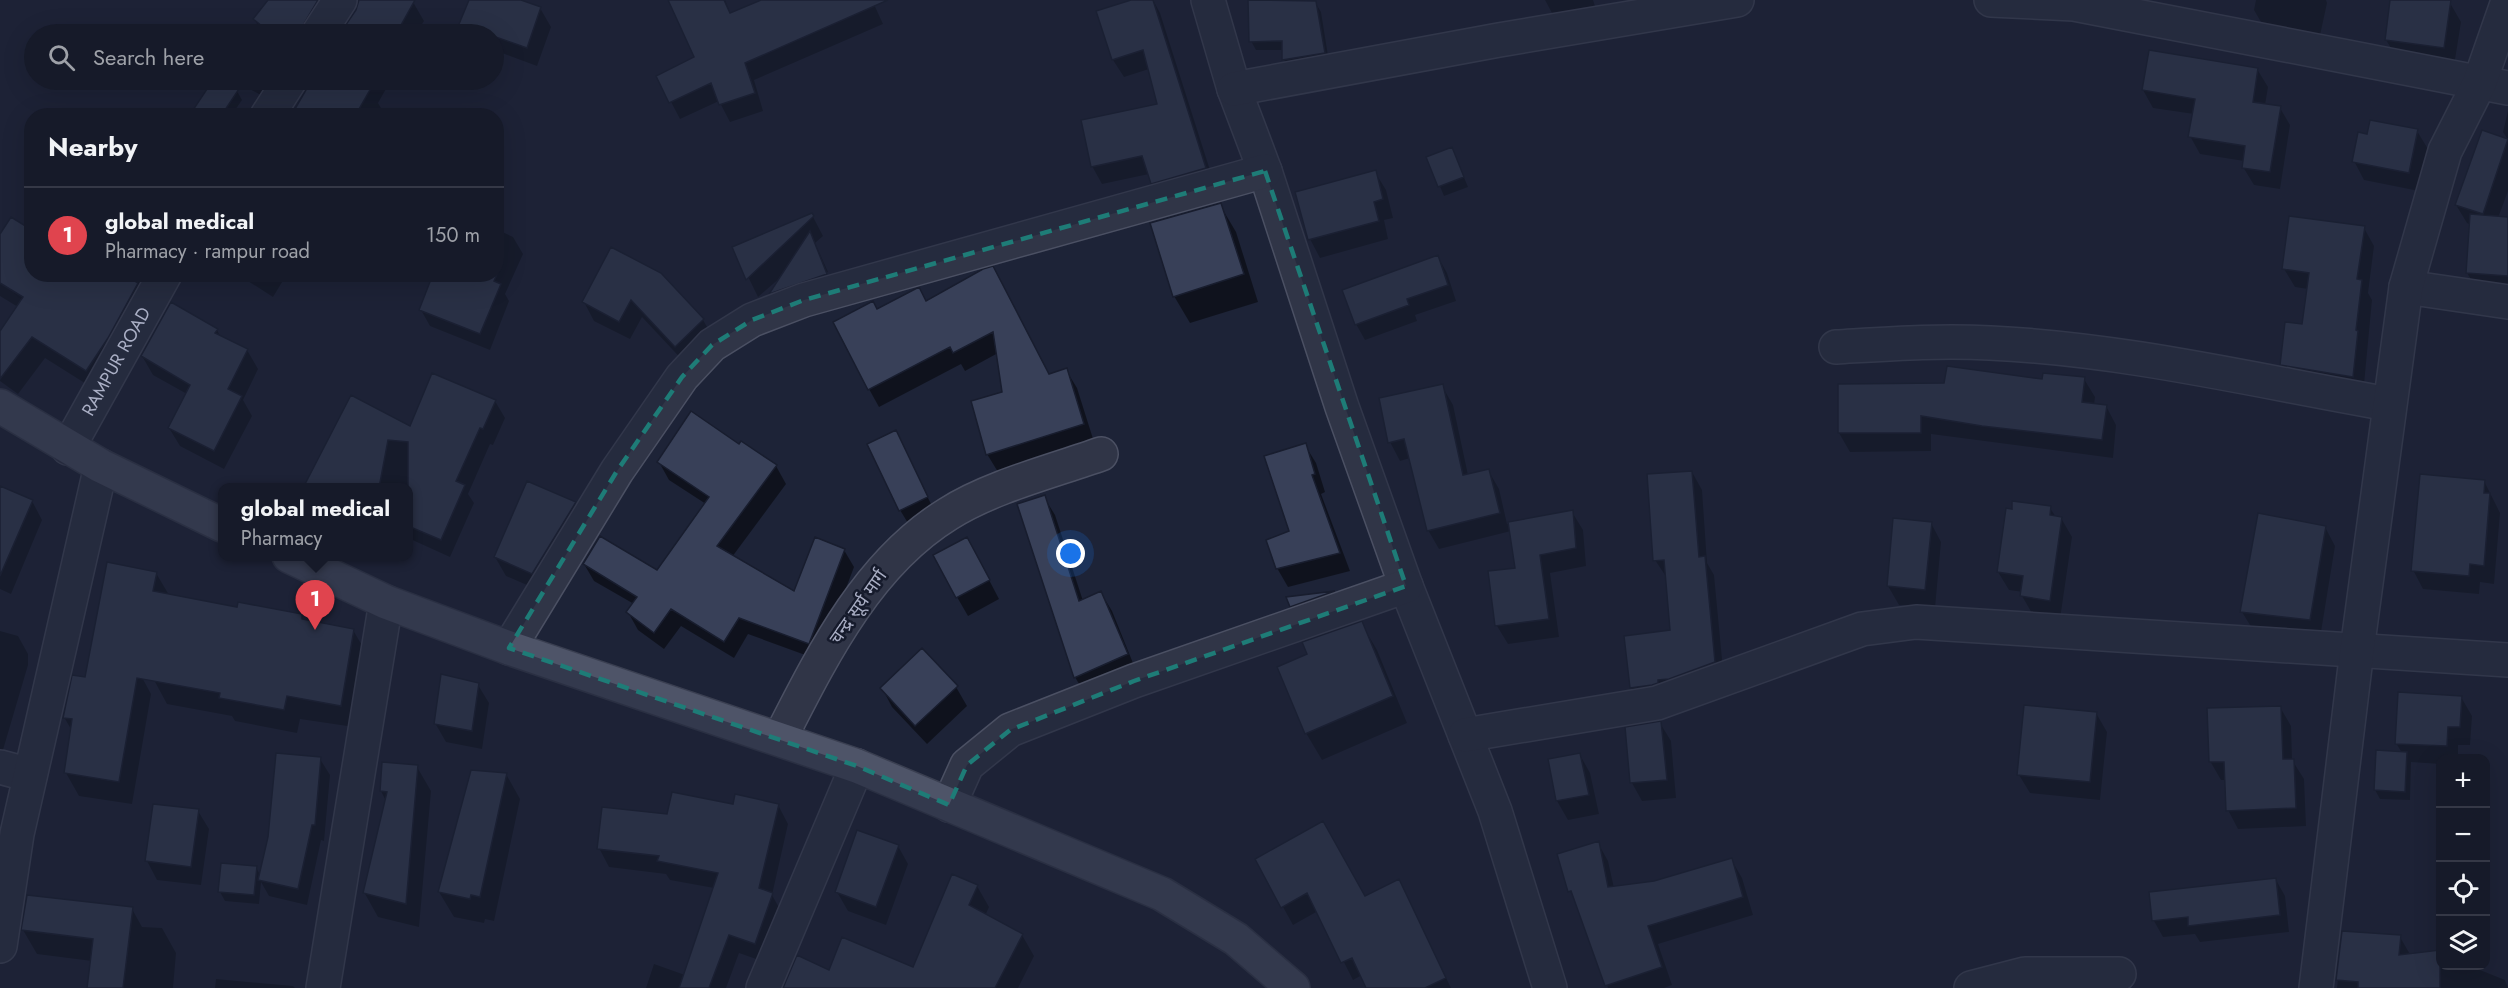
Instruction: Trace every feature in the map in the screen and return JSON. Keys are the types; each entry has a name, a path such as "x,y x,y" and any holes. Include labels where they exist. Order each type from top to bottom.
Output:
{"main road":[{"path":"0,406 101,466 218,523"},
{"path":"300,561 386,602 509,648 857,766 1162,894 1236,939 1293,988"}],"street":[{"path":"324,24 340,0"},
{"path":"1208,0 1234,89 1265,171 1342,407 1406,586 1495,811 1550,988"},
{"path":"1234,89 1499,40 1737,0"},
{"path":"1991,0 2075,2 2494,86"},
{"path":"2316,988 2357,650 2406,287 2445,151 2494,86 2508,0"},
{"path":"272,108 284,90"},
{"path":"509,648 617,471 682,377 712,345 752,320 804,300 1265,171"},
{"name":"RAMPUR ROAD","path":"68,448 161,282"},
{"path":"2406,287 2508,302"},
{"path":"1836,347 1939,341 2097,352 2389,404"},
{"name":"चन्द्र सूर्य मार्ग","path":"780,738 814,670 868,586 908,543 948,513 988,494 1101,454"},
{"path":"0,946 17,834 15,771 101,466"},
{"path":"949,806 967,765 1010,730 1134,681 1406,586"},
{"path":"323,988 386,602"},
{"path":"1465,735 1657,703 1862,628 1886,624 1916,622 2508,660"},
{"path":"763,988 857,766"},
{"path":"1971,988 2025,974 2119,974"}],"highlighted area":[{"path":"1265,171 1406,586 1134,681 1010,730 967,765 949,805 857,766 509,648 617,471 682,377 712,345 752,320 804,300"}],"building":[{"path":"268,0 318,0 304,24 259,24 253,19"},
{"path":"359,0 415,0 402,24 346,24 356,10"},
{"path":"469,0 521,0 541,7 527,48 504,40 504,24 459,24"},
{"path":"668,0 724,0 730,13 761,0 888,0 745,63 755,93 719,105 711,83 669,103 656,76 694,57"},
{"path":"1131,0 1153,0 1206,168 1151,184 1142,156 1091,167 1081,120 1157,104 1143,50 1112,60 1096,11"},
{"path":"1248,0 1316,1 1325,53 1282,60 1282,41 1249,42"},
{"path":"2390,0 2451,0 2444,48 2385,40"},
{"path":"2149,50 2258,68 2253,102 2281,106 2270,172 2242,168 2245,146 2188,137 2195,99 2142,90"},
{"path":"206,90 238,90 226,108 194,108"},
{"path":"306,90 370,90 360,108 296,108"},
{"path":"2370,120 2418,129 2409,173 2352,162 2358,132 2367,134"},
{"path":"2482,130 2508,139 2483,214 2455,205"},
{"path":"1452,147 1464,177 1438,187 1426,157"},
{"path":"1376,170 1383,199 1374,202 1379,221 1308,240 1295,192"},
{"path":"1221,203 1244,274 1173,297 1150,223"},
{"path":"812,213 814,216 746,280 732,247"},
{"path":"2470,214 2508,217 2508,276 2466,273"},
{"path":"2289,216 2365,226 2357,279 2362,280 2353,377 2280,365 2285,322 2302,324 2309,273 2282,269"},
{"path":"11,217 24,225 24,282 138,283 108,338 86,371 32,337 0,379 0,331 23,297 0,283 0,234"},
{"path":"810,231 827,274 769,294"},
{"path":"611,247 661,273 704,319 675,347 631,300 619,322 582,302"},
{"path":"1438,255 1448,285 1407,299 1409,305 1355,325 1342,290"},
{"path":"993,266 1049,374 1067,368 1084,424 986,455 971,401 1002,392 993,332 953,353 950,347 868,390 833,322 873,301 877,309 919,287 926,301 983,269"},
{"path":"430,282 496,282 501,284 480,334 419,310"},
{"path":"171,302 218,329 215,333 248,349 228,389 242,396 214,451 168,428 190,385 141,356"},
{"path":"1947,366 2042,379 2043,373 2085,377 2082,402 2107,405 2102,440 1982,426 1921,416 1921,433 1838,433 1838,384 1944,383"},
{"path":"432,373 496,400 483,429 480,428 456,481 465,485 441,540 413,528 413,483 408,483 408,442 388,440 380,483 306,483 351,395 410,426"},
{"path":"1443,384 1463,475 1489,469 1500,513 1427,531 1404,439 1388,443 1379,398"},
{"path":"691,411 739,444 741,441 777,465 717,546 794,591 815,537 845,549 809,644 739,618 724,642 671,609 654,633 626,612 637,597 583,564 600,536 657,570 709,497 657,462"},
{"path":"896,430 928,497 899,511 867,444"},
{"path":"1306,443 1315,474 1312,475 1340,553 1276,569 1266,540 1289,531 1264,456"},
{"path":"1692,471 1699,557 1705,556 1715,662 1669,679 1658,680 1658,683 1652,685 1630,688 1624,636 1670,630 1664,560 1653,561 1647,474"},
{"path":"2420,474 2485,480 2484,493 2490,493 2484,566 2470,564 2469,576 2411,571"},
{"path":"527,481 576,502 532,574 494,557"},
{"path":"0,486 33,500 0,576"},
{"path":"1045,495 1079,601 1101,591 1128,654 1074,678 1017,504"},
{"path":"2012,501 2051,506 2050,515 2062,517 2050,601 2020,596 2023,576 1997,572 2006,508 2012,509"},
{"path":"1573,510 1576,548 1540,555 1549,619 1495,626 1488,571 1515,568 1508,522"},
{"path":"2258,513 2326,526 2310,620 2240,612"},
{"path":"1893,518 1932,522 1925,590 1887,586"},
{"path":"967,537 990,580 956,598 933,555"},
{"path":"107,562 157,572 153,591 237,607 238,602 302,614 302,619 354,629 341,706 287,696 284,710 219,698 220,693 137,678 119,782 64,773 72,719 63,718 72,675 85,677"},
{"path":"1335,591 1290,607 1286,597"},
{"path":"1362,621 1393,696 1305,734 1277,667 1307,654 1302,642"},
{"path":"922,648 958,686 915,726 880,688"},
{"path":"441,674 479,683 472,731 434,724"},
{"path":"2398,692 2462,696 2460,727 2448,727 2447,746 2395,744"},
{"path":"2024,705 2097,712 2090,782 2017,775"},
{"path":"2281,706 2283,759 2294,759 2296,808 2226,811 2224,762 2209,762 2207,708"},
{"path":"1661,721 1667,780 1630,783 1625,727"},
{"path":"2376,750 2407,752 2405,792 2374,790"},
{"path":"276,753 321,757 315,825 312,825 298,889 258,880 268,837"},
{"path":"1580,753 1589,795 1556,801 1548,759"},
{"path":"382,762 418,765 406,904 363,893 387,792 380,791"},
{"path":"471,770 507,773 480,897 471,895 470,899 438,892"},
{"path":"672,792 733,804 735,794 779,804 759,888 773,893 755,944 729,935 709,988 679,988 718,873 657,861 659,856 597,849 602,807 667,814"},
{"path":"153,804 199,809 191,867 145,861"},
{"path":"1323,821 1365,896 1399,879 1446,978 1425,988 1366,988 1352,958 1341,963 1307,893 1281,908 1255,859"},
{"path":"857,830 899,845 876,907 835,892"},
{"path":"1599,841 1608,887 1654,881 1732,858 1743,897 1648,926 1662,967 1605,986 1571,891 1568,892 1557,854"},
{"path":"221,863 257,866 254,895 218,892"},
{"path":"952,874 978,885 969,905 1023,934 995,988 783,988 797,955 829,970 842,937 913,967"},
{"path":"2276,878 2280,915 2188,926 2188,917 2152,921 2149,892"},
{"path":"27,895 133,907 123,988 87,988 93,939 21,930"},
{"path":"2342,931 2401,935 2399,955 2436,950 2436,970 2440,970 2440,988 2358,988 2358,982 2336,980"}],"place":[{"name":"global medical","path":"315,630"}]}
